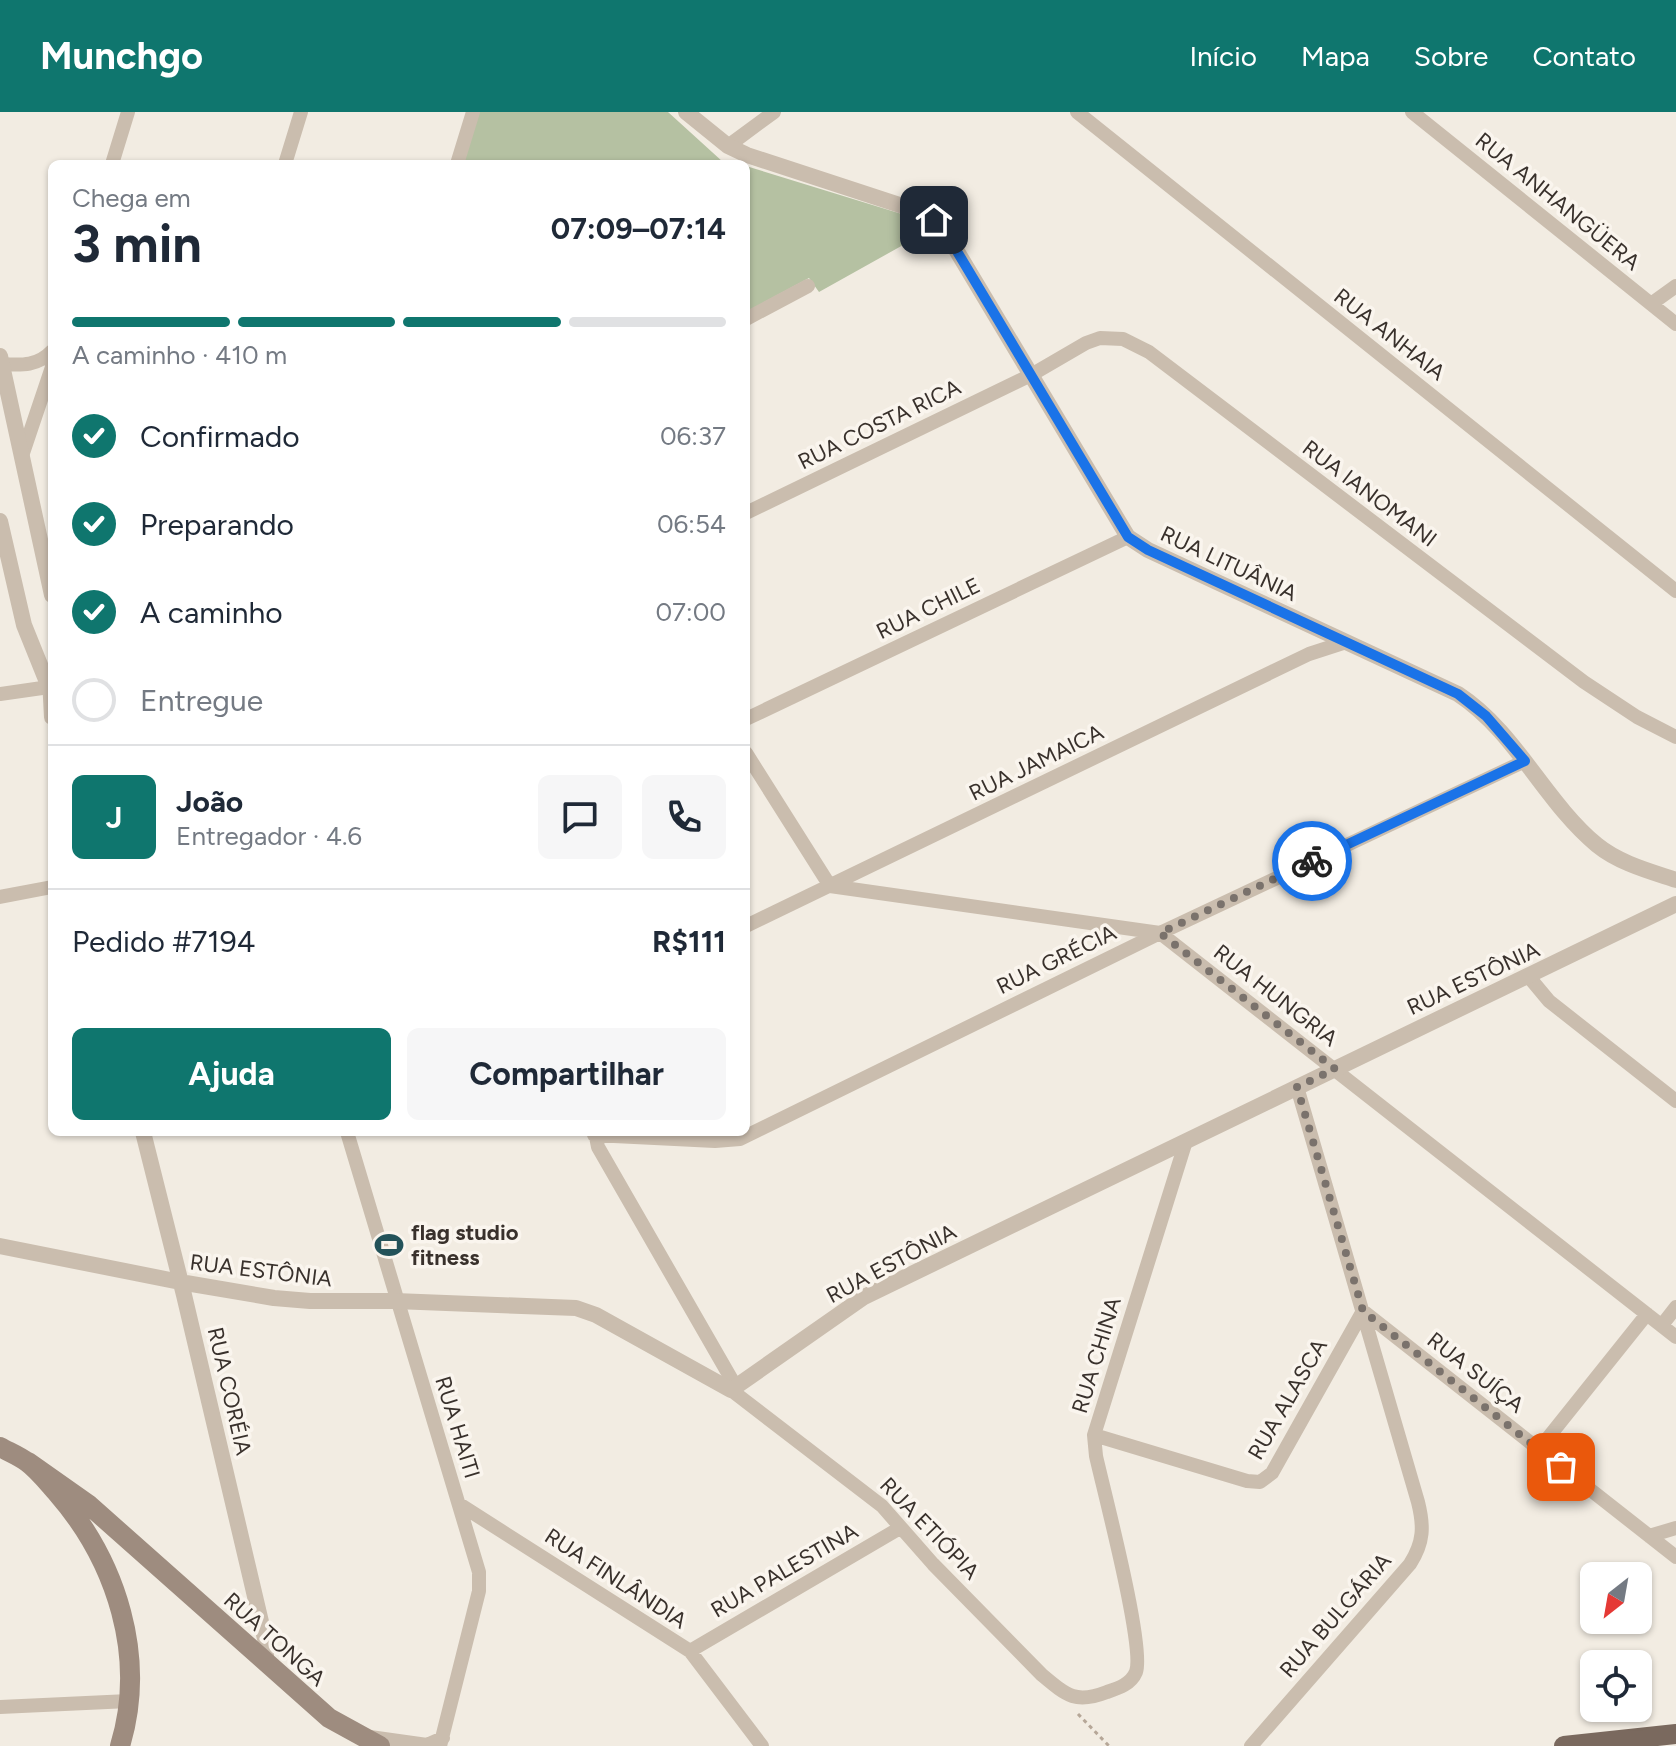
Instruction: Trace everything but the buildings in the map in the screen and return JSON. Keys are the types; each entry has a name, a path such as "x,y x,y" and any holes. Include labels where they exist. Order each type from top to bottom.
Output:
{"main road":[{"path":"0,1447 28,1462 72,1510 110,1576 127,1634 130,1667 129,1701 120,1746"},
{"name":"RUA TONGA","path":"28,1462 80,1498 329,1718 380,1746"},
{"path":"110,1576 127,1556 146,1556"},
{"path":"1572,1746 1676,1734"}],"street":[{"path":"113,160 128,112"},
{"path":"286,160 301,112"},
{"path":"458,160 473,112"},
{"name":"RUA LITUÂNIA","path":"686,112 728,146 764,161 918,211 934,220 946,233 1128,537 1148,550 1467,700 1486,716 1573,821 1598,846 1620,860 1676,880"},
{"path":"728,146 774,112"},
{"name":"RUA ANHAIA","path":"1077,112 1676,591"},
{"name":"RUA ANHANGÜERA","path":"1412,112 1676,324"},
{"path":"750,317 808,286"},
{"path":"1651,304 1676,286"},
{"name":"RUA IANOMANI","path":"1031,375 1100,338 1123,339 1135,344 1584,682 1637,717 1676,737"},
{"path":"48,354 30,364 1,362 48,576"},
{"name":"RUA COSTA RICA","path":"750,511 1031,375"},
{"path":"22,456 48,379"},
{"path":"0,521 24,625 48,672"},
{"name":"RUA CHILE","path":"750,717 1128,537"},
{"name":"RUA JAMAICA","path":"750,924 1309,654 1346,642"},
{"path":"0,694 48,679"},
{"path":"750,759 830,886"},
{"name":"RUA GRÉCIA","path":"750,1134 1160,933 1525,761"},
{"name":"RUA HUNGRIA","path":"830,886 1160,933 1676,1337"},
{"path":"0,897 48,888"},
{"name":"RUA ESTÔNIA","path":"0,1246 180,1282 294,1300 567,1307 587,1311 734,1389 864,1297 1676,904"},
{"path":"1529,977 1549,1001 1676,1101"},
{"name":"RUA BULGÁRIA","path":"1251,1746 1410,1564 1422,1539 1423,1521 1418,1502 1297,1087"},
{"name":"RUA CORÉIA","path":"144,1136 266,1643 266,1662"},
{"name":"RUA HAITI","path":"348,1136 395,1301 479,1572 479,1591 441,1742 420,1745 357,1735"},
{"name":"RUA ETIÓPIA","path":"595,1136 598,1147 734,1389 882,1506 1042,1675 1061,1691 1077,1698 1090,1699"},
{"name":"RUA GRÉCIA","path":"629,1136 715,1141 746,1136"},
{"name":"RUA CHINA","path":"1090,1699 1122,1687 1132,1680 1137,1669 1135,1634 1094,1435 1186,1141"},
{"path":"1662,1325 1676,1307"},
{"name":"RUA ALASCA","path":"1094,1435 1247,1481 1260,1482 1272,1473 1363,1311"},
{"name":"RUA SUÍÇA","path":"1363,1311 1676,1557"},
{"path":"1539,1449 1647,1314"},
{"name":"RUA FINLÂNDIA","path":"459,1504 690,1651 762,1746"},
{"name":"RUA PALESTINA","path":"690,1651 900,1528"},
{"path":"1649,1536 1676,1528"},
{"path":"0,1707 129,1701"}],"path":[{"path":"1079,1715 1109,1746"}],"green space":[{"path":"474,112 668,112 721,160 459,160"},
{"path":"750,167 905,215 930,230 819,292 809,278 750,310"}],"way so far":[{"path":"1312,861 1160,933 1335,1069 1297,1087 1363,1311 1561,1467"}],"place":[{"name":"flag studio fitness","path":"389,1245"}],"route":[{"path":"934,220 946,233 1128,537 1148,550 1458,694 1477,706 1525,761 1312,861"}]}
